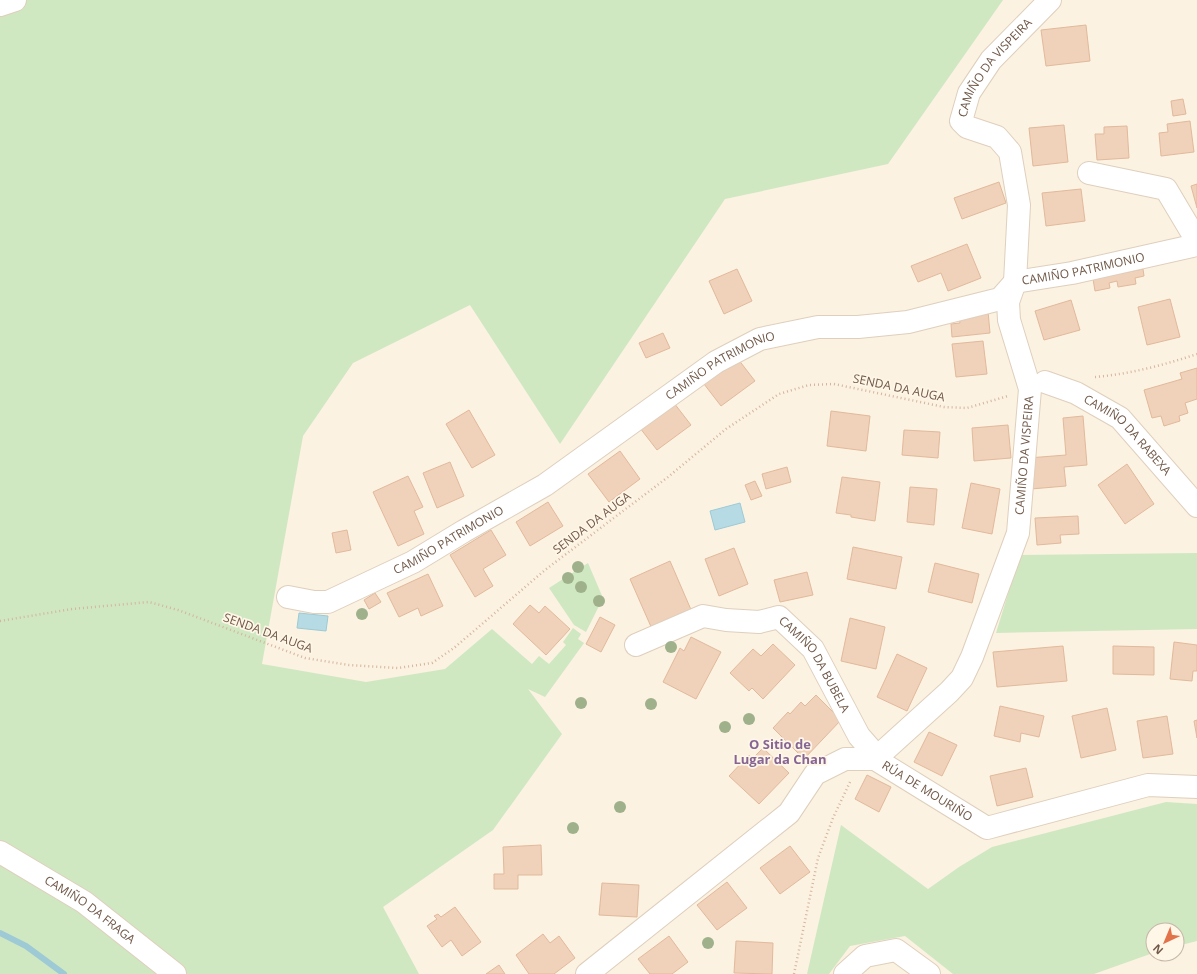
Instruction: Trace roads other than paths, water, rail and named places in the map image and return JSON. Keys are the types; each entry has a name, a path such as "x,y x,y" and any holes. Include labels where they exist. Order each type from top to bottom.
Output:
{"street":[{"path":"0,5 15,0"},
{"name":"CAMIÑO DA VISPEIRA","path":"875,759 949,692 962,678 972,657 1018,533 1038,385 1009,320 1008,302 1015,282 1019,205 1010,152 997,137 967,127 961,122 969,93 992,60 1050,0"},
{"path":"1089,173 1166,189 1197,241"},
{"name":"CAMIÑO PATRIMONIO","path":"288,597 314,602 328,602 414,562 464,531 545,485 716,362 760,339 818,327 858,327 908,322 1000,298 1015,282 1072,273 1197,245"},
{"name":"CAMIÑO DA RABEXA","path":"1038,385 1076,393 1120,418 1197,506"},
{"name":"CAMIÑO DA BUBELA","path":"636,645 704,616 726,620 759,622 779,617 812,650 859,736 873,752 875,759"},
{"name":"RÚA DE MOURIÑO","path":"587,974 789,813 815,774 845,759 875,759 987,828 1148,785 1197,787"},
{"name":"CAMIÑO DA FRAGA","path":"0,852 84,902 175,974"},
{"path":"845,974 865,956 896,950 929,974"}],"water":[{"path":"740,503 745,522 715,530 710,511"},
{"path":"299,613 328,616 326,631 297,628"}],"waterway":[{"path":"0,933 26,946 64,974"}],"district":[{"name":"O Sitio de Lugar da Chan","path":"780,752"}]}
